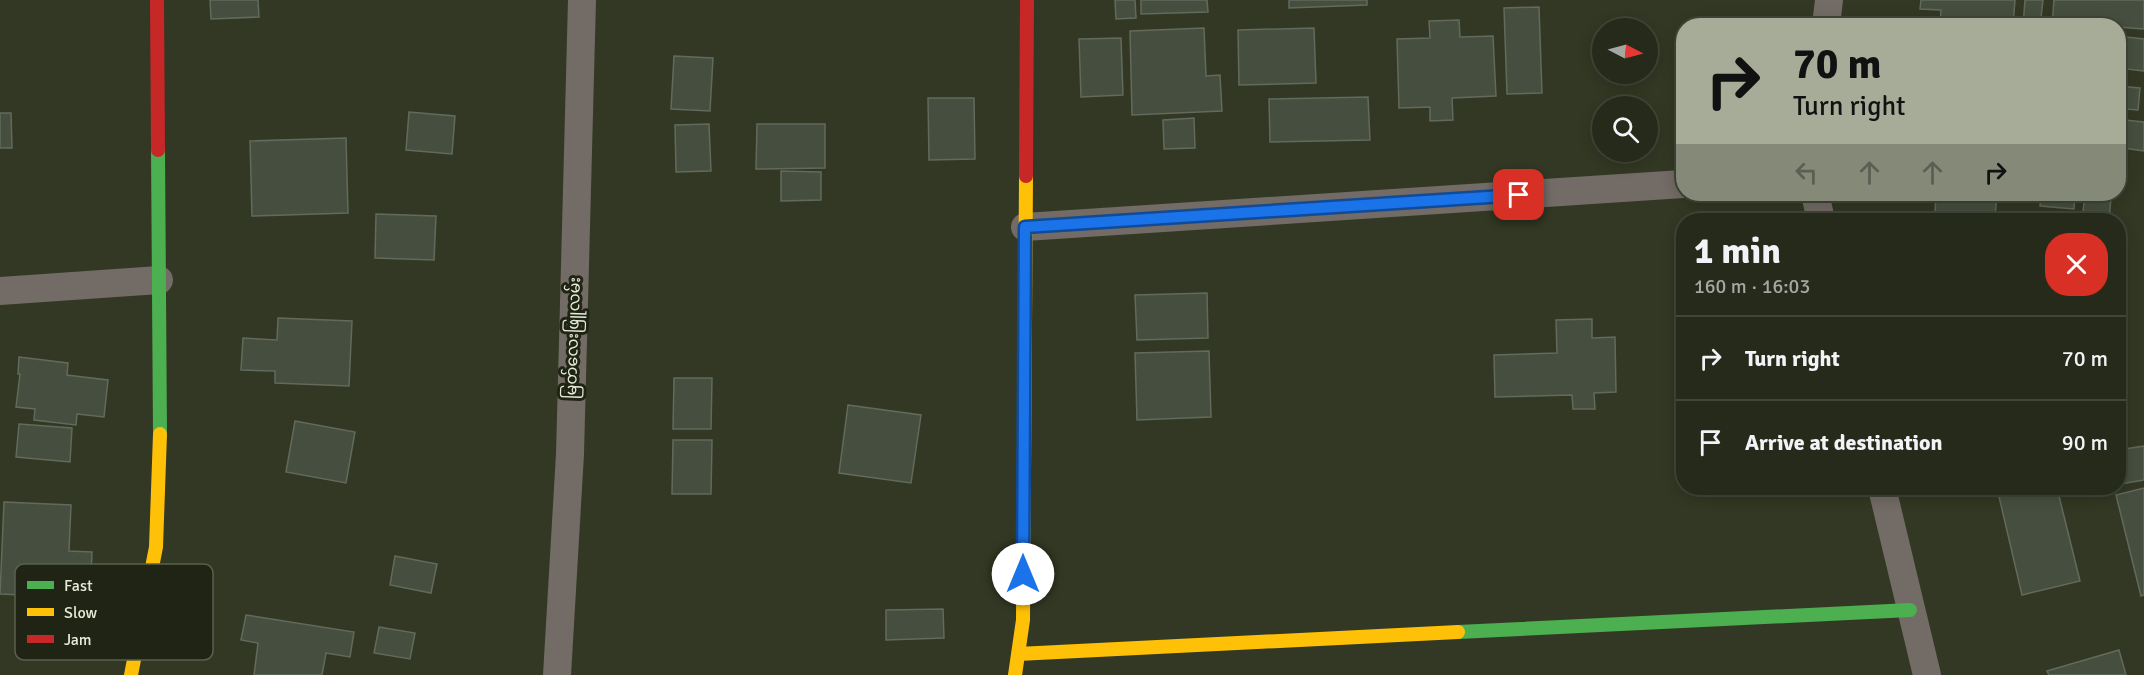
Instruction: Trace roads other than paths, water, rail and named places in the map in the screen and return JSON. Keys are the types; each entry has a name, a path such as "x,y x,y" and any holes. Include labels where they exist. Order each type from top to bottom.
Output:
{"street":[{"path":"153,564 156,547 160,419 158,0"},
{"name":"မြတ်လေးဖြူလမ်း","path":"557,675 570,454 582,0"},
{"path":"1016,675 1023,620 1027,0"},
{"path":"1827,18 1829,0"},
{"path":"1025,227 1676,184"},
{"path":"0,291 159,280"},
{"path":"1884,495 1927,675"},
{"path":"1018,654 1910,610"},
{"path":"131,675 134,660"}]}
